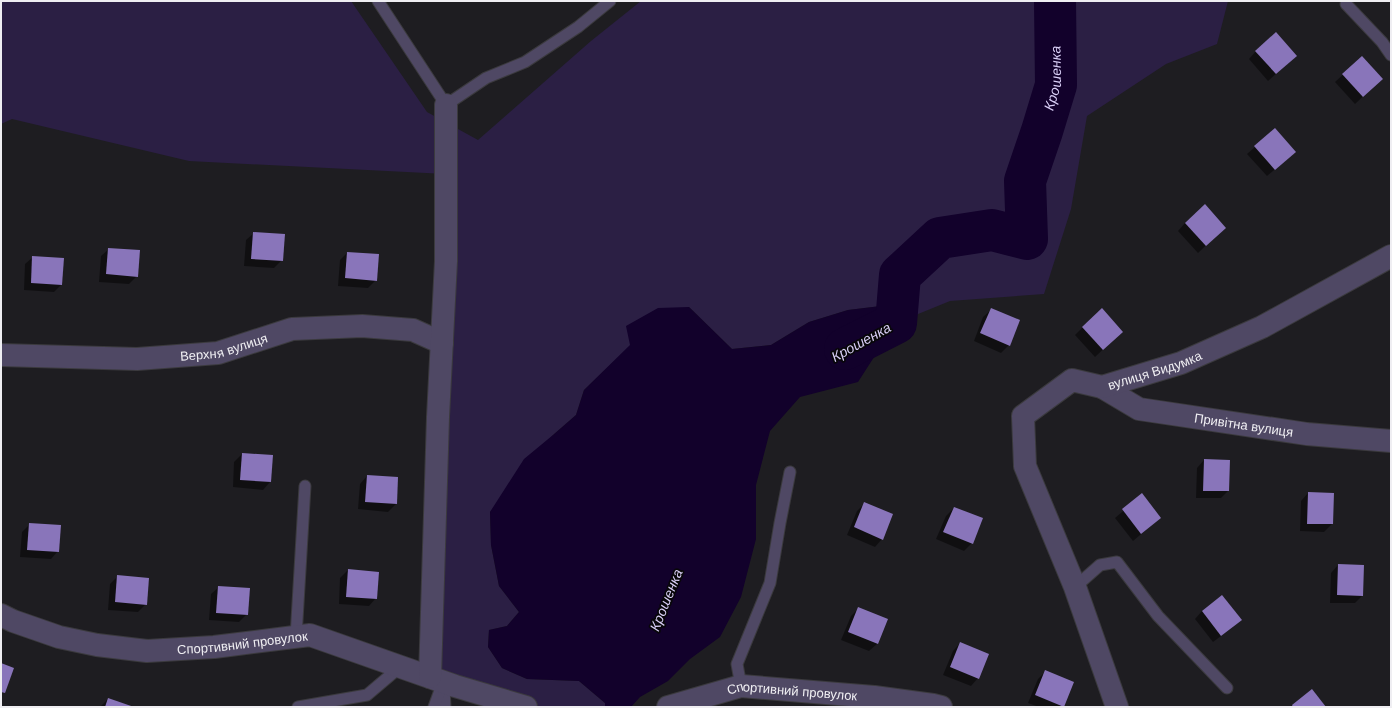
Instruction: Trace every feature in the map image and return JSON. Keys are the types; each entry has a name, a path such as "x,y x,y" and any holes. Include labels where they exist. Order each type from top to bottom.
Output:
{"street":[{"path":"437,680 442,343 446,261 446,105"},
{"name":"вулиця Видумка","path":"1117,707 1075,586 1025,466 1023,416 1072,380 1102,387 1181,363 1262,327 1391,256"},
{"name":"Верхня вулиця","path":"1,355 137,359 218,353 292,330 362,326 413,330 442,343"},
{"name":"Привітна вулиця","path":"1102,387 1139,409 1307,434 1391,441"},
{"name":"Спортивний провулок","path":"1,615 13,621 59,637 97,645 147,651 214,647 310,635 437,680 526,707"},
{"name":"Спортивний провулок","path":"676,706 741,686 874,697 941,707"}],"lane":[{"path":"378,1 446,105 486,78 525,62 578,27 610,1"},
{"path":"1346,4 1382,42 1391,55"},
{"path":"741,686 737,664 770,583 790,472"},
{"path":"296,637 305,486"},
{"path":"1075,586 1100,565 1116,562 1158,616 1227,688"},
{"path":"298,707 367,696 400,667"},
{"path":"434,707 437,680"},
{"path":"437,680 445,707"}],"shaded area":[{"path":"1,1 351,1 427,112 478,140 591,41 641,1 1228,1 1217,44 1166,64 1087,116 1071,209 1044,294 950,301 896,323 881,306 848,310 809,322 771,345 732,349 689,307 631,345 584,390 576,415 553,435 490,512 491,545 499,586 519,612 507,626 489,630 488,647 502,668 527,679 579,681 605,703 605,707 526,707 430,677 446,174 189,161 12,119 1,124"}],"water":[{"path":"881,306 896,323 858,382 800,397 770,431 756,485 756,539 741,597 720,637 690,659 668,681 640,697 631,707 605,707 605,703 579,681 527,679 502,668 488,647 489,630 507,626 519,612 499,586 491,545 490,512 524,459 576,415 584,390 630,345 626,326 658,308 689,307 732,349 771,345 809,322 848,310"}],"building":[{"path":"1276,32 1297,56 1276,74 1255,51"},
{"path":"1362,56 1383,79 1363,97 1342,74"},
{"path":"1275,128 1296,152 1275,170 1254,146"},
{"path":"1205,204 1226,228 1206,246 1185,223"},
{"path":"253,232 285,234 283,261 251,259"},
{"path":"108,248 140,250 138,277 106,274"},
{"path":"347,252 379,254 377,281 345,278"},
{"path":"32,256 64,258 62,285 31,283"},
{"path":"991,308 1020,320 1010,346 980,333"},
{"path":"1102,308 1123,332 1103,350 1082,327"},
{"path":"242,453 273,455 271,482 240,480"},
{"path":"1204,459 1230,460 1229,491 1203,491"},
{"path":"367,475 398,477 397,504 365,502"},
{"path":"1308,492 1334,493 1333,524 1307,524"},
{"path":"1142,493 1161,518 1141,534 1122,509"},
{"path":"864,502 893,514 883,540 854,527"},
{"path":"954,507 983,518 973,544 943,532"},
{"path":"29,523 61,525 59,552 27,550"},
{"path":"1338,564 1364,565 1363,596 1337,595"},
{"path":"348,569 379,572 377,599 346,597"},
{"path":"117,575 149,578 147,605 115,602"},
{"path":"218,586 250,588 248,615 216,613"},
{"path":"1222,595 1242,620 1221,636 1202,611"},
{"path":"858,607 888,619 878,644 848,632"},
{"path":"960,642 989,654 979,679 950,667"},
{"path":"1,663 14,668 5,693 1,692"},
{"path":"1045,670 1074,682 1064,707 1035,695"},
{"path":"1312,689 1326,707 1293,707 1292,705"},
{"path":"108,698 134,707 105,707"}],"waterway":[{"name":"Крошенка","path":"845,349 896,323 900,275 940,238 992,230 1027,239 1025,181 1056,85 1055,1"}]}
